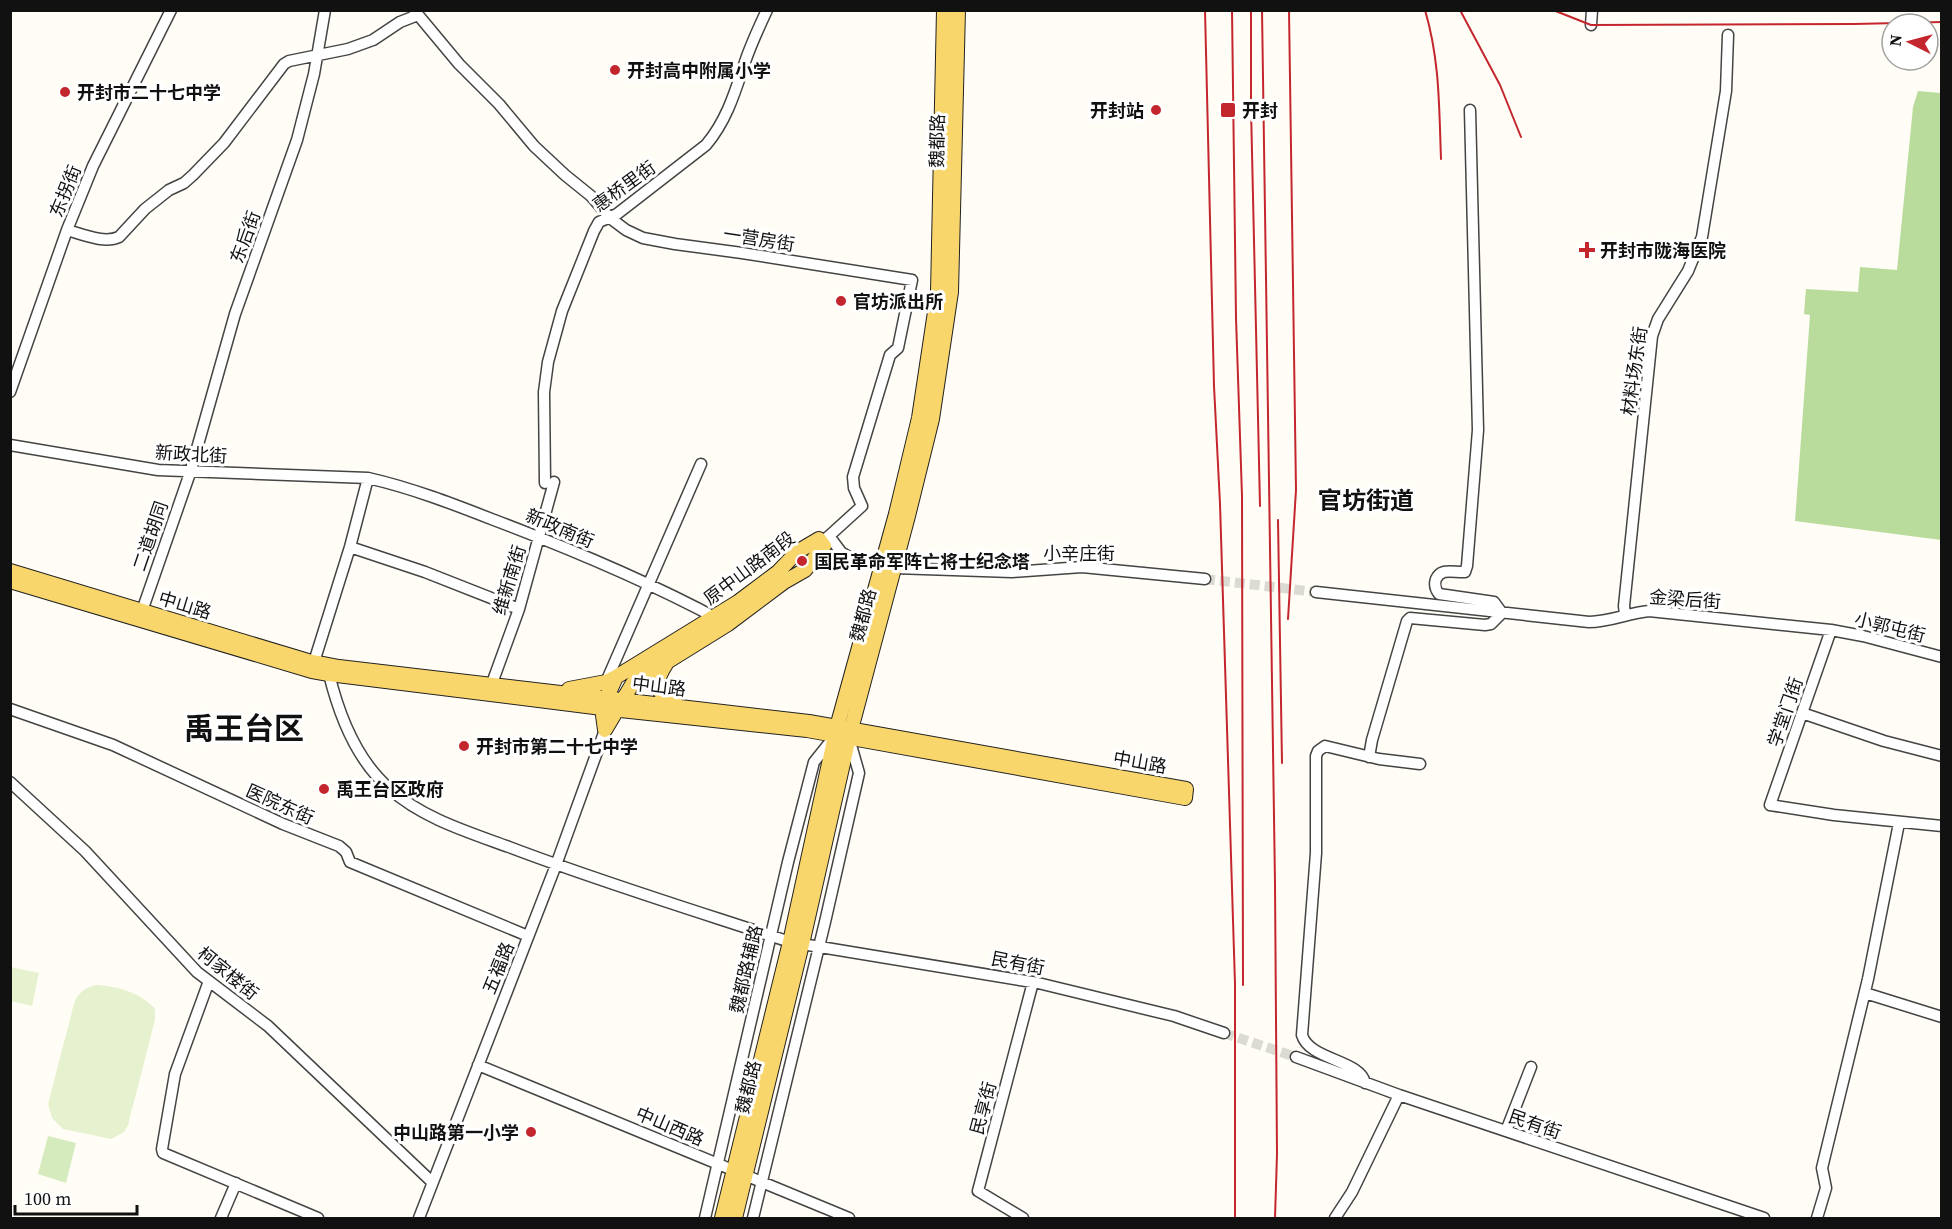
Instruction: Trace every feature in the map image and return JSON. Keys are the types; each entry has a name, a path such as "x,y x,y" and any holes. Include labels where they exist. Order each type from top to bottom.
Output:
{"main road":[{"name":"魏都路","path":"888,567 896,514 919,418 938,292 944,10"},
{"name":"魏都路","path":"735,1218 740,1173 796,943 843,732 888,567 932,419 951,292 958,10"},
{"name":"原中山路南段","path":"535,691 583,688 611,679 716,617 778,572 796,552 819,539 825,539 824,546 805,570 784,582 728,624 666,664 645,674 611,704"},
{"name":"中山路","path":"10,571 314,662 356,670 535,691 611,704 681,707 843,732 1186,789 1185,798 843,732 312,671 10,581"},
{"path":"666,664 657,679 660,693 681,707"},
{"path":"605,730 611,704 611,679"},
{"name":"魏都路","path":"722,1218 740,1173"}],"street":[{"name":"东拐街","path":"10,392 68,230 97,157 171,10"},
{"name":"东后街","path":"190,473 235,314 297,140 325,10"},
{"path":"1591,25 1592,10"},
{"name":"惠桥里街","path":"549,482 544,392 548,362 562,311 586,246 599,222 610,218 706,145 715,135 732,103 751,44 767,11"},
{"path":"68,230 110,240 122,235 145,209 169,190 188,179 224,143 284,64 348,49 373,40 416,13"},
{"name":"一营房街","path":"416,13 534,146 591,196 610,218 633,234 675,244 912,280 898,348 890,355 853,477 854,488 862,506 825,539"},
{"name":"材料场东街","path":"1625,615 1624,606 1652,336 1658,319 1688,271 1702,237 1726,91 1728,35"},
{"path":"1470,110 1477,448 1467,566 1465,572 1447,571 1440,574 1435,586 1439,594 1494,602 1502,613"},
{"name":"新政北街","path":"10,445 158,470 190,473 370,478"},
{"path":"611,679 648,584 701,464"},
{"name":"二道胡同","path":"142,611 190,473"},
{"path":"314,662 370,478"},
{"name":"新政南街","path":"370,478 453,504 539,537 648,584 728,624"},
{"name":"维新南街","path":"491,686 519,609 539,537 549,482"},
{"name":"小辛庄街","path":"825,539 849,557 888,567 1012,572 1082,567 1205,579"},
{"path":"350,547 425,572 519,609"},
{"path":"1316,592 1502,613"},
{"name":"金梁后街","path":"1502,613 1589,622 1608,621 1625,615 1649,611 1830,630"},
{"path":"1370,757 1372,740 1407,621 1410,618 1485,626 1491,624 1502,613"},
{"name":"小郭屯街","path":"1830,630 1863,636 1941,657"},
{"name":"学堂门街","path":"1830,630 1770,805 1899,823"},
{"name":"民有街","path":"329,674 335,698 363,758 376,776 389,789 414,807 440,819 556,865 796,943 1033,982 1174,1016 1224,1033"},
{"name":"医院东街","path":"10,709 113,745 152,762 283,824 339,846 346,852 350,862 528,936"},
{"path":"1802,713 1884,741 1941,756"},
{"name":"五福路","path":"419,1218 556,865 605,730"},
{"path":"753,1218 859,773 843,732"},
{"name":"魏都路辅路","path":"705,1218 788,862 814,762 843,732"},
{"path":"1365,1083 1361,1074 1309,1047 1302,1035 1316,853 1316,756 1318,751 1326,746 1370,757 1420,764"},
{"name":"柯家楼街","path":"10,782 85,851 182,957 209,981 268,1026 432,1182"},
{"path":"1817,1218 1826,1188 1822,1168 1865,993 1899,823 1941,826"},
{"path":"209,981 175,1074 163,1153 318,1218"},
{"name":"民享街","path":"1020,1218 978,1191 1033,982"},
{"path":"1865,993 1941,1017"},
{"name":"民有街","path":"1296,1057 1398,1095 1764,1218"},
{"name":"中山西路","path":"478,1065 849,1218"},
{"path":"1506,1131 1531,1067"},
{"path":"1335,1218 1352,1192 1398,1095"},
{"path":"221,1218 236,1183"}],"green space":[{"path":"1918,91 1941,93 1941,540 1795,521 1810,315 1804,314 1806,289 1858,292 1860,267 1897,270 1913,107"},
{"path":"11,967 39,973 32,1006 11,1001"},
{"path":"97,985 129,991 150,1003 155,1009 155,1020 128,1125 124,1132 111,1139 63,1129 52,1118 48,1104 75,1000 84,990"},
{"path":"48,1136 76,1143 66,1183 38,1174"}],"tunnel":[{"path":"1205,579 1316,592"},
{"path":"1224,1033 1296,1057"}],"railway":[{"path":"1205,10 1214,386 1220,504 1235,984 1235,1218"},
{"path":"1232,10 1236,318 1242,496 1243,985"},
{"path":"1251,10 1260,506"},
{"path":"1262,10 1275,884 1277,1154 1275,1218"},
{"path":"1288,619 1296,490 1289,10"},
{"path":"1425,10 1434,47 1441,159"},
{"path":"1460,10 1500,85 1521,137"},
{"path":"1553,10 1591,25 1942,22"},
{"path":"1278,520 1282,763"}],"place":[{"name":"开封高中附属小学","path":"615,70"},
{"name":"开封市二十七中学","path":"65,92"},
{"name":"开封站","path":"1156,110"},
{"name":"开封","path":"1228,110"},
{"name":"开封市陇海医院","path":"1587,250"},
{"name":"官坊派出所","path":"841,301"},
{"name":"国民革命军阵亡将士纪念塔","path":"802,561"},
{"name":"开封市第二十七中学","path":"464,746"},
{"name":"禹王台区政府","path":"324,789"},
{"name":"中山路第一小学","path":"531,1132"}],"district":[{"name":"官坊街道","path":"1366,500"},
{"name":"禹王台区","path":"244,728"}]}
